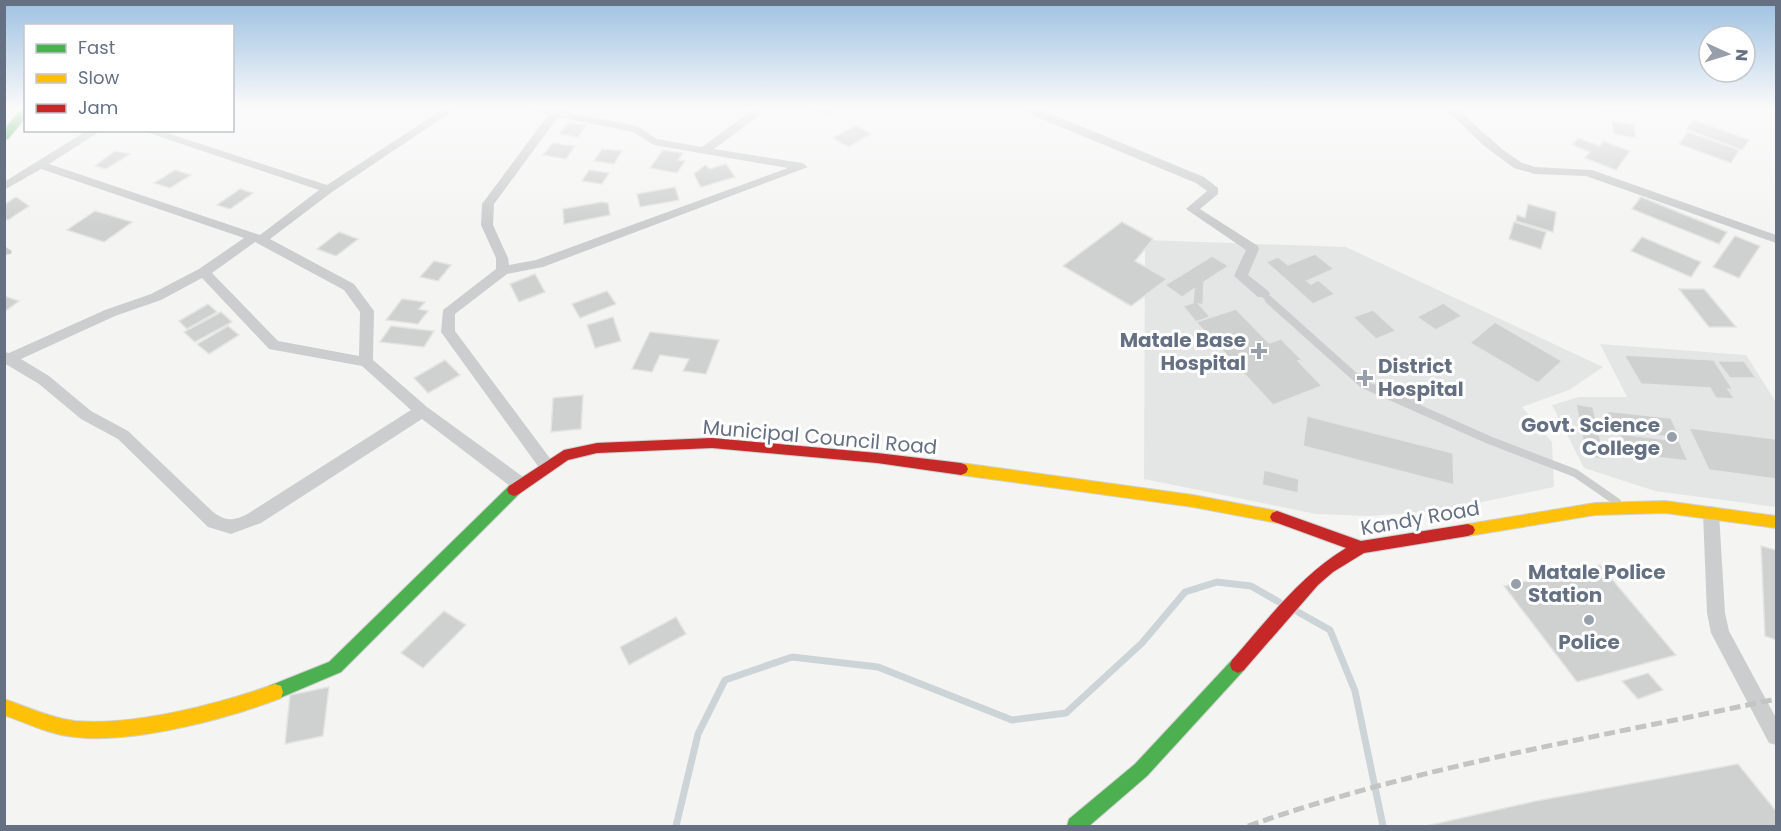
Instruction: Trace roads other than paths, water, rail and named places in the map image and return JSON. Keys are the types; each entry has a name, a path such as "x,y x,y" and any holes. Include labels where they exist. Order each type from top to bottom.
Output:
{"main road":[{"name":"Municipal Council Road","path":"4,707 74,729 112,728 158,722 251,702 335,667 367,638 520,484 564,455 597,448 712,443 878,458 1203,503 1273,516 1361,547"},
{"name":"Kandy Road","path":"1076,826 1120,792 1160,753 1313,580 1328,567 1361,547 1541,516 1623,506 1665,507 1776,522"}],"street":[{"path":"4,187 70,147"},
{"path":"197,147 328,189"},
{"path":"7,358 110,313 156,297 204,272 393,147"},
{"path":"503,270 502,258 487,225 488,204 530,147"},
{"path":"546,465 448,332 448,313 453,306 503,270 538,264 802,167 684,147"},
{"path":"705,150 710,147"},
{"path":"1119,147 1200,180 1214,191 1192,209 1253,249 1241,276 1263,294"},
{"path":"1494,147 1507,158 1525,168 1544,171 1567,168 1588,172 1776,239"},
{"path":"40,165 258,238 349,287 368,311 366,362"},
{"path":"204,272 274,345 366,362 422,411 520,484"},
{"path":"7,358 44,380 86,415 123,435 207,517 222,528 238,528 422,411"},
{"path":"1711,513 1716,613 1720,633 1776,736"}],"lane":[{"path":"1263,294 1363,384 1489,440 1575,473 1623,506"}],"waterway":[{"path":"676,826 698,734 725,680 792,657 878,667 1012,720 1066,713 1142,643 1185,592 1217,582 1251,586 1279,602"},
{"path":"1298,612 1330,630 1355,691 1383,826"}],"railway":[{"path":"1248,826 1312,805 1443,769 1776,699"}],"place":[{"name":"Matale Base Hospital","path":"1259,351"},
{"name":"District Hospital","path":"1365,378"},
{"name":"Govt. Science College","path":"1672,437"},
{"name":"Matale Police Station","path":"1516,584"},
{"name":"Police","path":"1589,620"}]}
